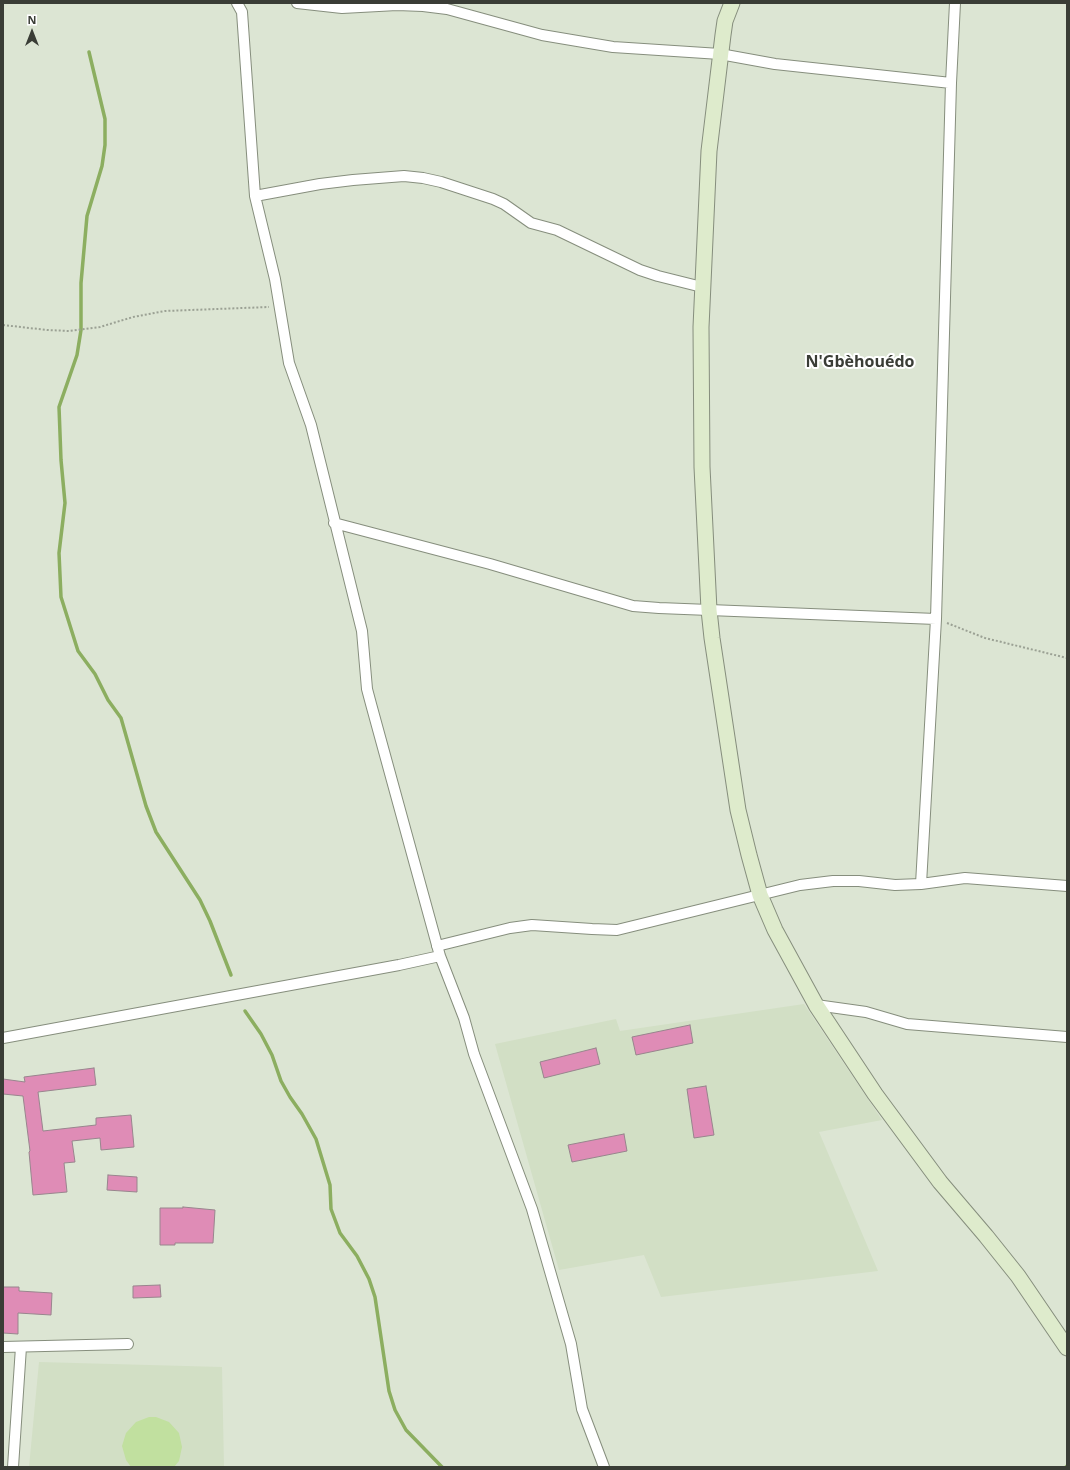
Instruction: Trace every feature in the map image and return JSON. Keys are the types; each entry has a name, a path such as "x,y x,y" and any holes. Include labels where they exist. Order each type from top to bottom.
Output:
{"street":[{"path":"237,3 242,12 255,196 274,279 289,364 311,425 334,523 362,631 371,704 438,951 464,1018 474,1054 532,1209 571,1344 582,1409 604,1467"},
{"path":"297,3 342,8 398,5 423,6 447,9 542,35 613,48 720,54 775,64 952,83"},
{"path":"732,3 725,21 709,151 701,327 702,468 709,610 738,810 760,895 775,930 816,1005 875,1094 940,1182 1018,1276 1067,1348"},
{"path":"921,884 936,619 955,3"},
{"path":"255,196 320,184 353,180 404,176 423,178 441,182 493,199 504,204 531,223 561,232 640,270 658,276 702,286"},
{"path":"334,523 490,564 633,606 936,619"},
{"path":"3,1038 399,965 510,928 532,925 618,930 800,885 833,881 859,881 895,885 921,884 965,878 1067,886"},
{"path":"816,1005 866,1012 906,1024 1067,1038"},
{"path":"3,1347 128,1344"},
{"path":"13,1467 21,1347"}],"path":[{"path":"3,325 69,331 100,327 133,317 165,311 278,306"},
{"path":"936,619 985,638 1067,658"}],"shaded area":[{"path":"804,1004 882,1120 819,1132 878,1271 661,1297 644,1255 559,1270 495,1044 616,1019 620,1031"},
{"path":"39,1362 222,1367 224,1467 29,1467"}],"green space":[{"path":"149,1417 156,1417 169,1422 179,1433 182,1447 179,1461 174,1467 131,1467 126,1460 122,1446 126,1433 136,1422"}],"building":[{"path":"690,1025 693,1043 636,1055 632,1037"},
{"path":"596,1048 600,1064 544,1078 540,1062"},
{"path":"94,1068 96,1085 38,1092 43,1131 96,1125 96,1118 131,1115 134,1147 101,1150 100,1138 72,1141 75,1162 64,1163 67,1192 33,1195 30,1151 23,1096 3,1094 3,1079 25,1082 24,1077"},
{"path":"706,1086 714,1135 694,1138 687,1089"},
{"path":"624,1134 627,1151 572,1162 568,1145"},
{"path":"108,1175 137,1177 137,1192 107,1190"},
{"path":"183,1207 215,1210 213,1243 175,1243 175,1245 160,1245 160,1208"},
{"path":"160,1285 161,1297 133,1298 133,1286"},
{"path":"3,1287 19,1287 19,1291 52,1293 51,1315 18,1313 18,1334 3,1333"}],"waterway":[{"path":"89,52 105,119 105,145 102,166 87,216 81,283 81,330 77,355 59,407 61,460 65,503 59,553 61,597 78,651 95,674 108,700 121,718 146,806 156,832 200,900 210,921 231,975"},
{"path":"245,1011 261,1034 272,1055 281,1081 316,1139 330,1185 331,1209 340,1233 357,1256 369,1279 375,1297 389,1391 395,1410 406,1430 442,1467"}],"district":[{"name":"N'Gbèhouédo","path":"860,362"}]}
